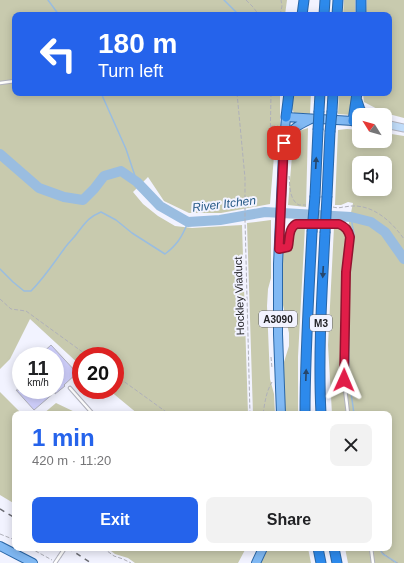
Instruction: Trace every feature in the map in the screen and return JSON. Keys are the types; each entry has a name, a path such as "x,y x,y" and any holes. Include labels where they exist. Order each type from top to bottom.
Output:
{"highway":[{"path":"302,12 304,0"},
{"path":"324,12 325,0"},
{"path":"337,12 338,0"},
{"path":"361,0 361,12"},
{"path":"286,117 290,96"},
{"name":"M3","path":"305,411 307,328 320,96"},
{"name":"M3","path":"321,411 321,320 333,96"},
{"path":"357,97 360,108"},
{"path":"357,97 357,108"},
{"path":"319,551 321,563"},
{"path":"335,551 337,563"}],"main road":[{"path":"286,117 352,122"},
{"name":"A3090","path":"281,411 278,334 279,249 286,117"},
{"path":"284,143 292,129 311,118"},
{"path":"392,125 404,128"},
{"path":"0,546 33,563"},
{"path":"256,563 262,551"}],"lane":[{"path":"0,83 12,81"},
{"path":"279,249 288,247 291,228 296,224 339,224 344,226 349,231 350,237 346,272 344,380 348,411"},
{"path":"70,388 90,411"},
{"path":"55,562 63,551"},
{"path":"371,551 373,563"}],"path":[{"path":"246,0 257,12"},
{"path":"281,12 282,0"},
{"name":"Hockley Viaduct","path":"237,96 245,178 250,411"},
{"path":"271,96 270,149 277,154"},
{"path":"270,126 280,126"},
{"path":"289,176 291,194 299,205"},
{"path":"341,208 351,206 367,208 394,226 404,239"},
{"path":"0,299 11,309 26,311 76,347"},
{"path":"271,357 272,369"},
{"path":"264,411 268,388 273,381"},
{"path":"124,382 165,411"},
{"path":"0,534 12,539"},
{"path":"35,551 55,562"},
{"path":"107,551 114,556 131,563"},
{"path":"381,551 394,562 398,563"}],"green space":[{"path":"0,0 287,0 285,12 12,12 12,96 280,96 280,149 274,156 270,204 221,213 189,213 164,201 148,177 133,192 143,204 158,216 175,226 192,228 242,225 248,411 134,411 120,399 124,399 124,347 72,347 72,358 64,350 64,347 60,347 30,319 16,347 12,347 12,355 0,369"},
{"path":"344,0 355,0 355,12 343,12"},
{"path":"367,0 404,0 404,118 392,115 392,108 375,108 364,102 363,96 392,96 392,12 366,12"},
{"path":"293,96 311,96 310,114 294,113 291,107"},
{"path":"339,96 353,96 351,115 338,114"},
{"path":"308,128 306,207 288,205 293,143 296,134 299,131"},
{"path":"352,129 352,148 392,148 392,134 404,136 404,563 348,563 346,551 392,551 392,411 332,411 328,345 334,227 338,227 347,232 353,203 348,202 341,205 335,205 338,130"},
{"path":"271,220 271,278 268,289 267,306 270,379 274,394 275,411 253,411 247,223"},
{"path":"298,226 305,226 298,357 298,411 285,411 282,374 289,346 289,333 283,305 283,252 290,250 292,233"},
{"path":"0,392 19,411 12,411 12,502 0,495"},
{"path":"56,403 73,411 47,411"},
{"path":"111,551 244,551 238,563 135,563 128,558 115,554"},
{"path":"266,551 309,551 311,563 260,563"}],"building":[{"path":"64,359 72,368 72,378 64,385"},
{"path":"24,399 47,399 34,410"}],"waterway":[{"path":"48,0 57,12"},
{"path":"224,0 236,12"},
{"path":"102,96 126,149 137,182"},
{"name":"River Itchen","path":"0,154 39,188 64,197 83,200 104,176 121,171 137,182 160,206 188,222 220,220 265,212 351,217 371,222 385,232 404,259"},
{"path":"0,269 24,291 31,291 86,223 93,216 101,212 116,220 132,233 165,254 179,240 188,222"},
{"path":"351,217 354,235 349,270 349,378 354,411"},
{"path":"381,551 397,563"}],"railway":[{"path":"0,509 12,516"},
{"path":"73,551 91,563"}],"route":[{"path":"284,143 279,249 287,248 289,246 291,228 296,224 339,224 344,226 349,231 350,237 346,272 344,380"}]}
